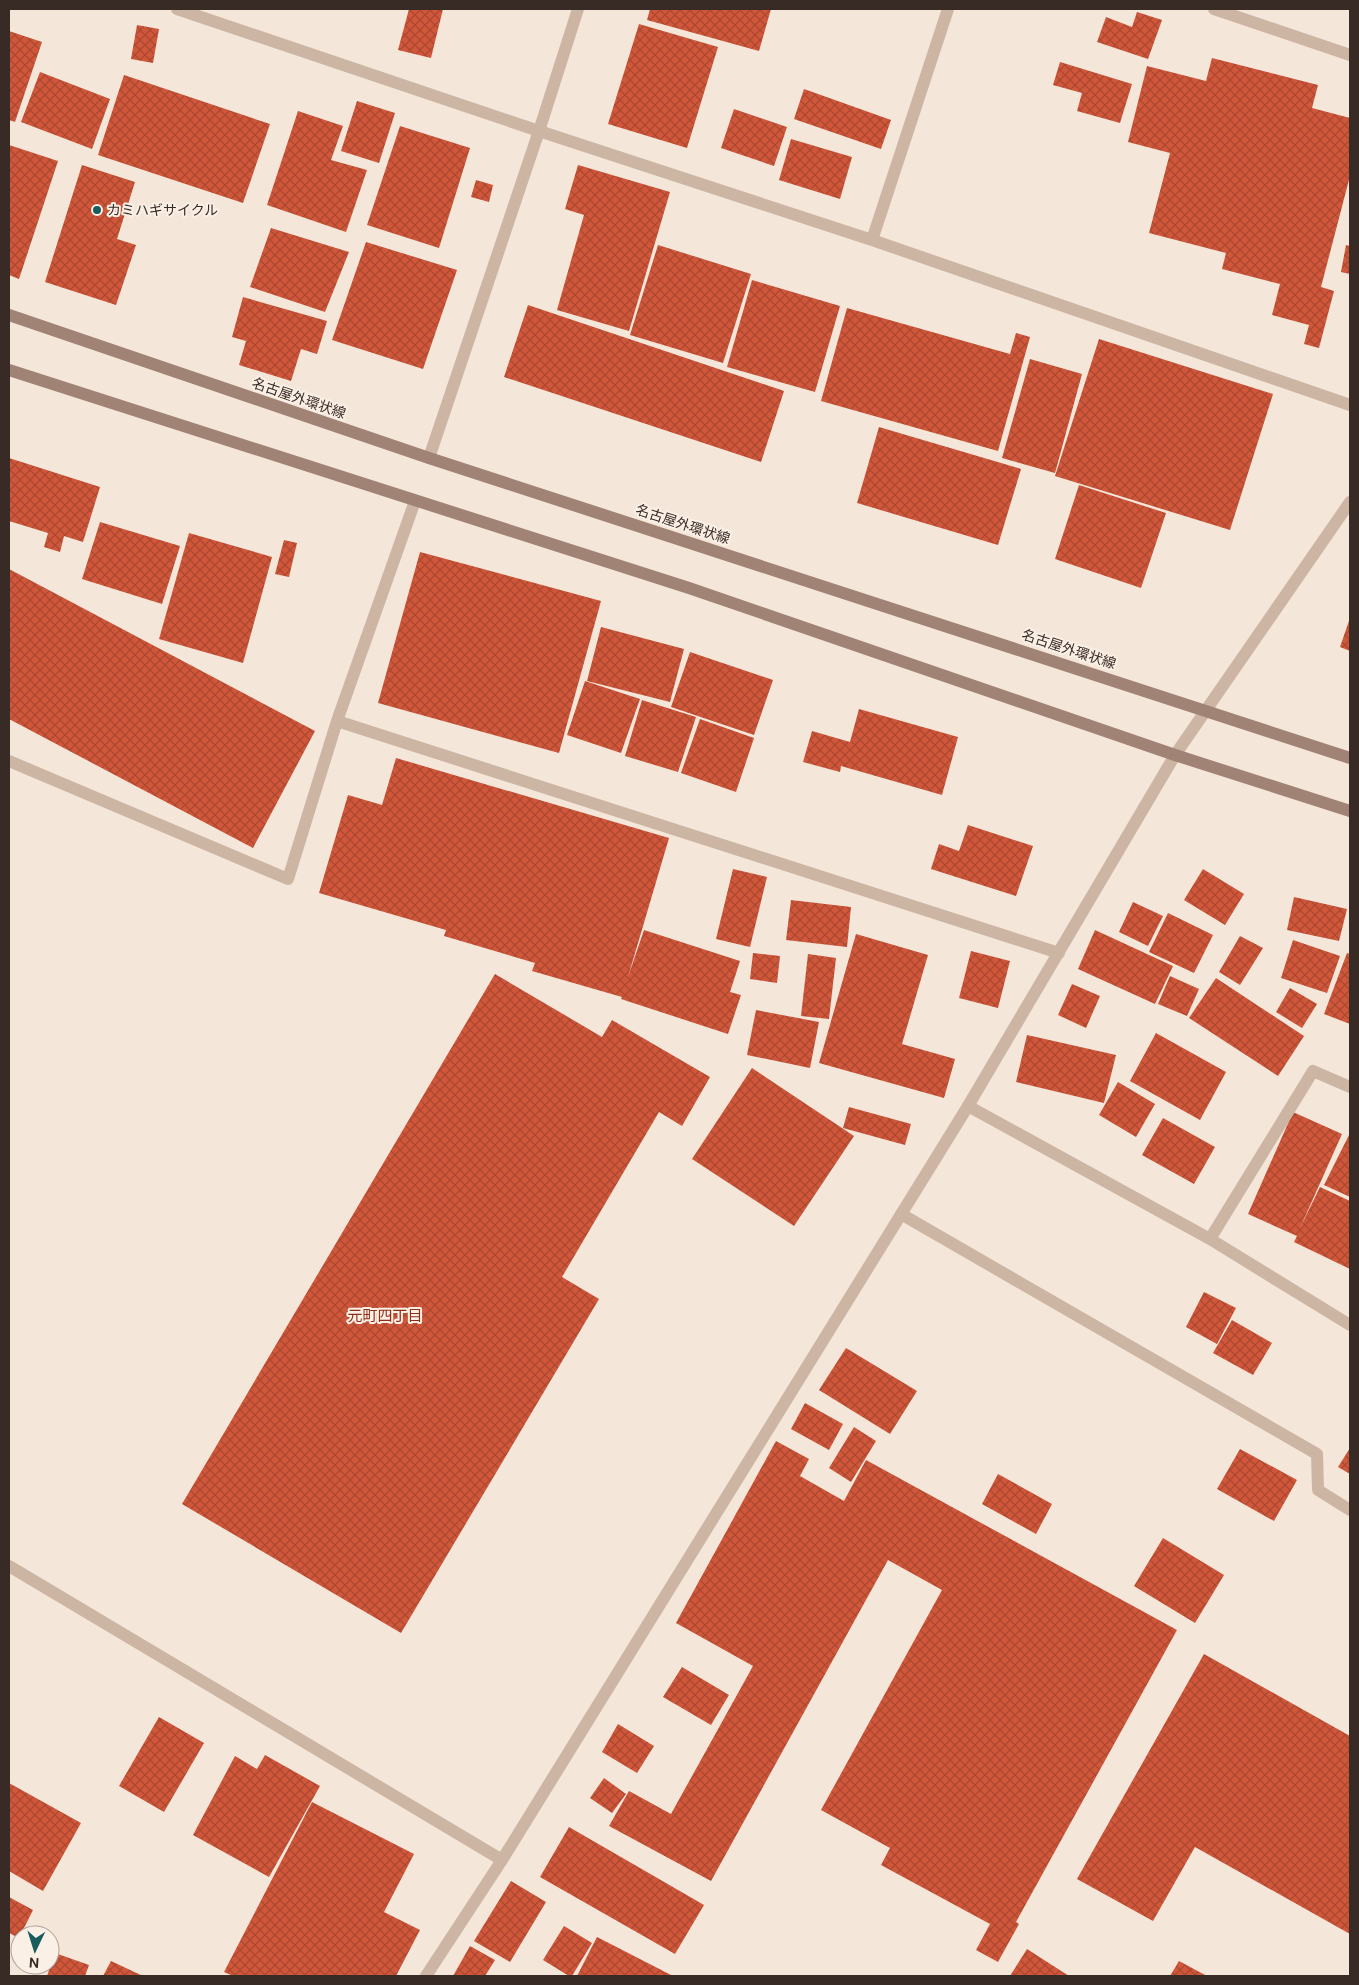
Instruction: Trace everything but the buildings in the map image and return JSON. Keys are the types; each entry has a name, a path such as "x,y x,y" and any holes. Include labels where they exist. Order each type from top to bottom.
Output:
{"main road":[{"name":"名古屋外環状線","path":"9,315 429,458 1350,758"},
{"path":"9,370 690,588 1175,755 1350,811"}],"street":[{"path":"177,9 539,131 872,240 1350,405"},
{"path":"429,458 578,9"},
{"path":"872,240 948,9"},
{"path":"1214,9 1350,55"},
{"path":"9,761 288,879 337,720 416,501"},
{"path":"426,1976 502,1860 968,1106 1175,755 1350,502"},
{"path":"337,720 1059,953"},
{"path":"1210,1239 1313,1071 1350,1087"},
{"path":"968,1106 1210,1239 1350,1325"},
{"path":"901,1214 1317,1454 1318,1490 1350,1510"},
{"path":"9,1566 502,1860"}],"place":[{"name":"カミハギサイクル","path":"97,210"}],"district":[{"name":"元町四丁目","path":"385,1316"}]}
